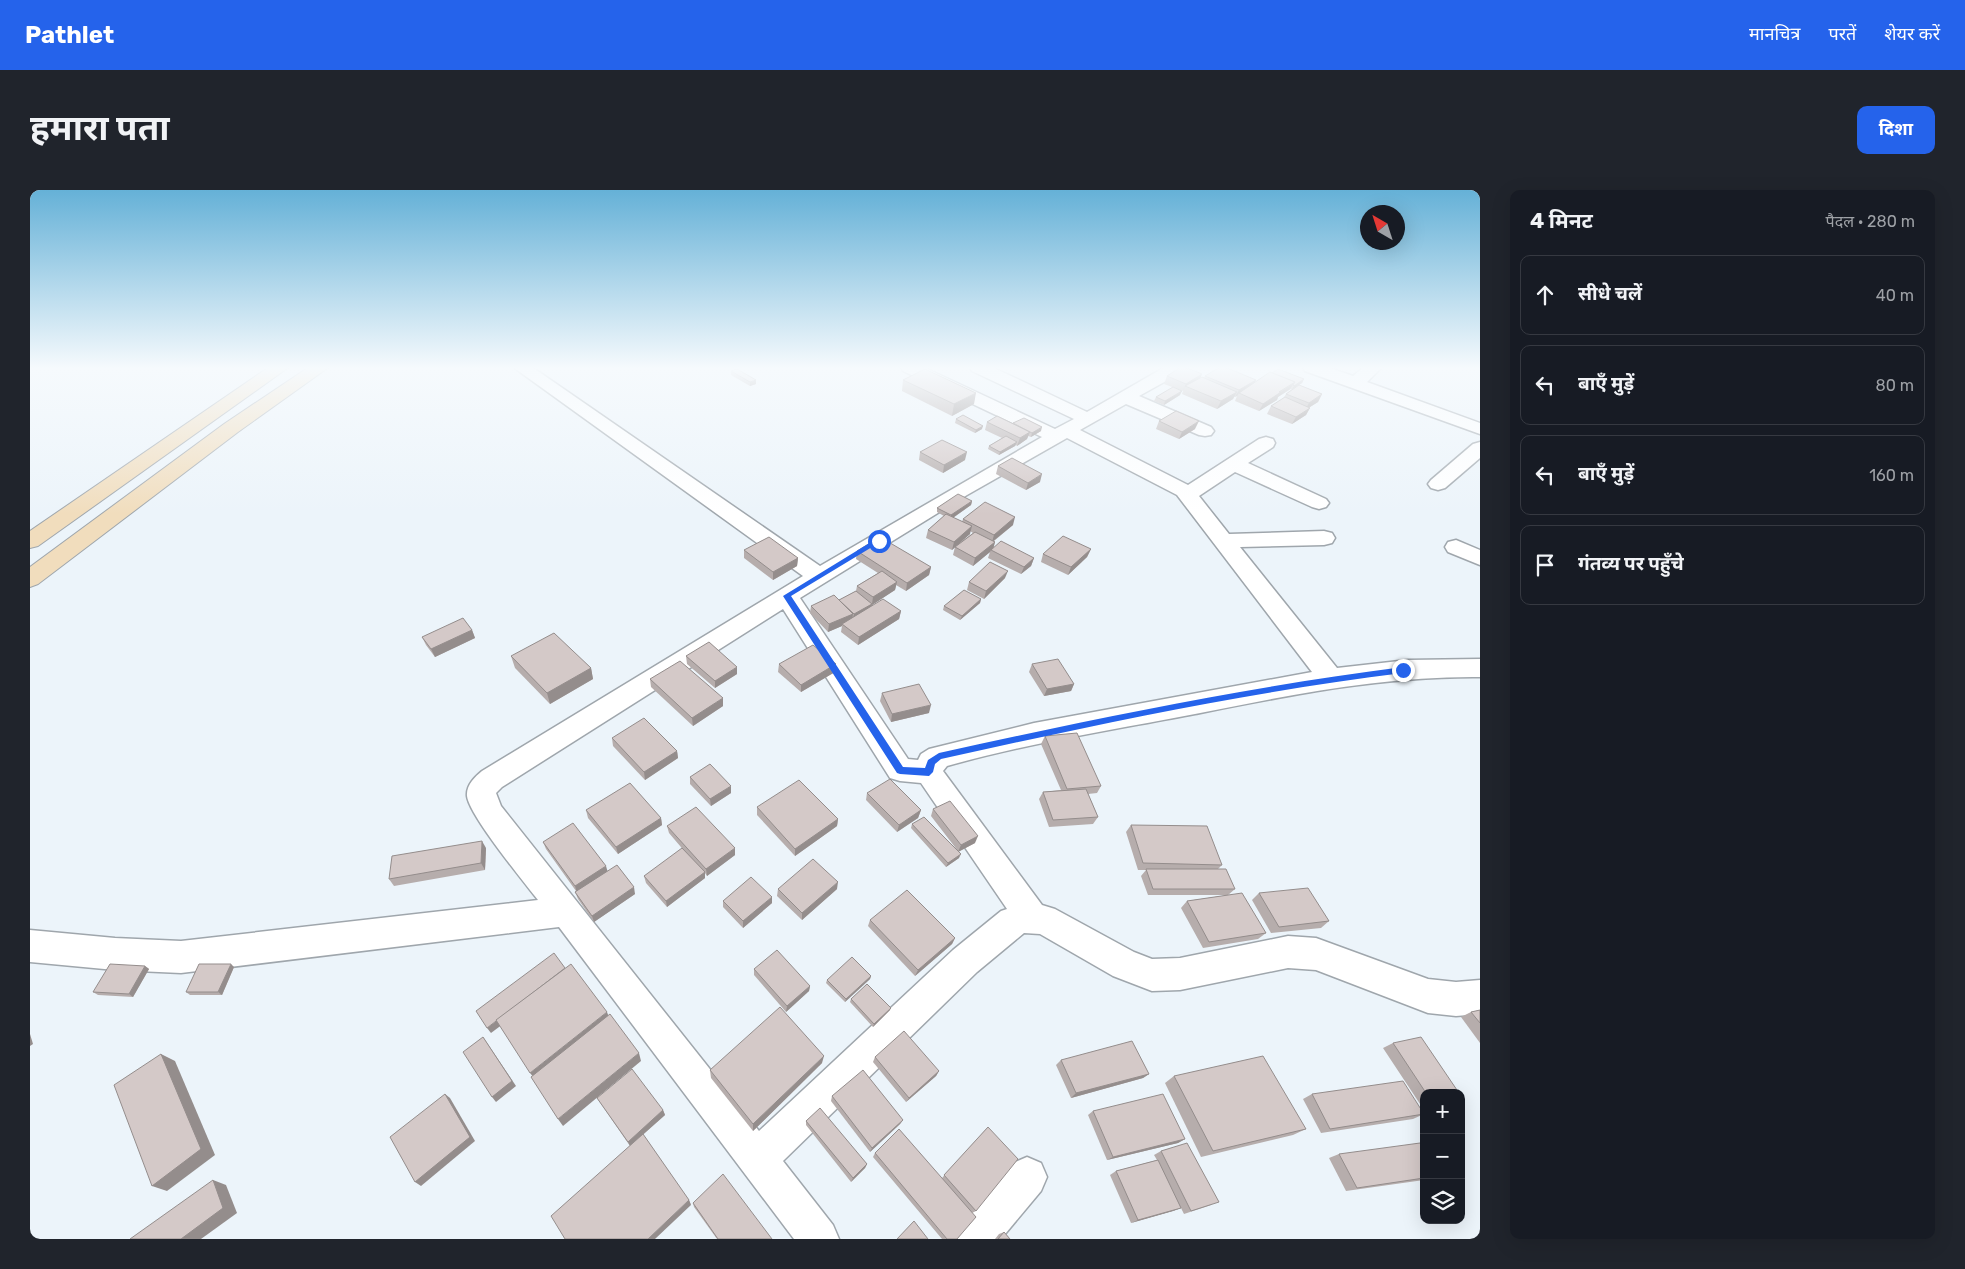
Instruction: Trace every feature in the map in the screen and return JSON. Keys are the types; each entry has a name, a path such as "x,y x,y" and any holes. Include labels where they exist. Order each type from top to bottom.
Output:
{"street":[{"path":"30,540 210,416"},
{"path":"30,579 249,416"},
{"path":"591,416 819,576"},
{"path":"1021,416 1165,480 1187,494 1331,679"},
{"path":"1082,416 1088,419"},
{"path":"816,1238 642,1009 564,912 491,815 481,797 482,788 485,784 819,576 1093,416"},
{"path":"1170,416 1205,431"},
{"path":"1444,416 1480,429"},
{"path":"1187,494 1266,443"},
{"path":"1438,484 1480,448"},
{"path":"1234,464 1319,503"},
{"path":"1222,541 1324,538"},
{"path":"1456,547 1480,558"},
{"path":"787,596 900,770 929,772"},
{"path":"1033,919 942,793 929,772 931,762 939,757 1081,725 1331,679 1403,670 1480,668"},
{"path":"30,946 115,954 181,957 564,912"},
{"path":"757,1160 965,961 1012,922 1024,918 1044,920 1125,965 1152,975 1180,974 1288,952 1316,954 1428,996 1456,999 1480,997"},
{"path":"975,1239 1027,1177"}],"building":[{"path":"965,416 983,426 976,430 956,419"},
{"path":"997,416 1030,432 1020,438 987,422"},
{"path":"1168,416 1187,416 1199,421 1182,432 1159,421"},
{"path":"1024,418 1042,427 1032,433 1013,423"},
{"path":"1006,436 1017,442 1000,452 989,446"},
{"path":"942,440 967,452 944,465 920,452"},
{"path":"1012,458 1042,474 1028,483 998,466"},
{"path":"958,494 972,501 951,515 937,508"},
{"path":"985,502 1015,517 994,535 963,519"},
{"path":"946,514 972,526 954,542 928,530"},
{"path":"975,532 995,542 975,558 955,547"},
{"path":"1063,536 1091,549 1071,567 1043,554"},
{"path":"769,537 798,558 773,572 744,550"},
{"path":"880,537 931,567 907,583 857,551"},
{"path":"1001,541 1034,558 1024,567 991,550"},
{"path":"990,562 1008,571 986,591 969,582"},
{"path":"882,571 897,582 873,597 857,586"},
{"path":"964,590 981,599 962,616 944,606"},
{"path":"856,591 872,604 854,614 839,600"},
{"path":"834,595 853,614 829,624 811,606"},
{"path":"883,599 901,611 859,637 842,624"},
{"path":"463,618 472,630 431,649 422,637"},
{"path":"554,633 591,668 547,693 511,656"},
{"path":"709,642 737,667 715,681 686,656"},
{"path":"813,645 836,664 801,685 779,664"},
{"path":"1058,659 1074,684 1047,689 1032,664"},
{"path":"680,661 723,698 692,718 650,679"},
{"path":"919,684 931,705 892,714 882,693"},
{"path":"644,718 677,751 644,772 612,738"},
{"path":"1077,733 1101,786 1067,789 1045,736"},
{"path":"710,764 731,786 710,799 690,777"},
{"path":"890,779 921,810 899,825 867,793"},
{"path":"799,780 838,819 795,849 757,807"},
{"path":"630,783 661,818 616,847 586,810"},
{"path":"1086,789 1098,817 1053,820 1043,792"},
{"path":"950,801 978,836 961,845 933,809"},
{"path":"696,807 735,848 706,869 667,826"},
{"path":"924,817 961,854 948,863 912,824"},
{"path":"573,823 606,866 575,886 543,842"},
{"path":"1131,825 1207,826 1222,865 1143,863"},
{"path":"482,841 481,863 389,879 392,856"},
{"path":"682,848 705,872 666,901 644,876"},
{"path":"813,859 838,882 802,913 778,889"},
{"path":"617,865 634,887 592,916 575,892"},
{"path":"1146,869 1226,869 1235,889 1153,889"},
{"path":"751,877 772,897 743,921 723,901"},
{"path":"1308,888 1329,921 1279,927 1259,893"},
{"path":"907,890 955,938 918,970 870,920"},
{"path":"1242,893 1266,933 1209,942 1187,901"},
{"path":"777,950 810,986 787,1006 754,969"},
{"path":"554,953 565,968 487,1028 476,1011"},
{"path":"852,957 871,976 846,999 827,980"},
{"path":"110,964 145,966 129,994 93,992"},
{"path":"199,964 231,964 218,992 186,992"},
{"path":"571,964 607,1012 530,1073 496,1020"},
{"path":"867,984 891,1008 874,1024 851,999"},
{"path":"780,1007 824,1056 753,1124 710,1070"},
{"path":"1480,1010 1480,1023 1471,1012"},
{"path":"610,1014 639,1053 558,1119 531,1077"},
{"path":"904,1031 939,1071 909,1098 875,1057"},
{"path":"483,1037 512,1081 492,1097 463,1052"},
{"path":"1421,1037 1456,1089 1423,1089 1393,1043"},
{"path":"1132,1041 1149,1074 1076,1093 1061,1060"},
{"path":"161,1054 201,1149 152,1186 114,1085"},
{"path":"1263,1056 1306,1129 1213,1151 1174,1076"},
{"path":"632,1069 663,1110 628,1142 597,1098"},
{"path":"863,1070 903,1120 872,1148 832,1096"},
{"path":"1403,1081 1420,1108 1420,1115 1330,1129 1312,1094"},
{"path":"445,1094 470,1137 415,1182 390,1137"},
{"path":"1163,1094 1185,1139 1113,1157 1093,1111"},
{"path":"820,1108 867,1164 853,1178 806,1121"},
{"path":"988,1127 1018,1159 976,1211 944,1175"},
{"path":"899,1129 976,1217 957,1239 947,1239 875,1153"},
{"path":"643,1134 689,1200 648,1239 565,1239 551,1216"},
{"path":"1187,1143 1219,1202 1191,1211 1161,1151"},
{"path":"1420,1143 1420,1179 1357,1188 1339,1154"},
{"path":"1158,1160 1181,1208 1138,1220 1116,1171"},
{"path":"723,1174 772,1239 718,1239 693,1203"},
{"path":"213,1180 223,1208 181,1239 130,1239"},
{"path":"914,1221 928,1239 897,1239"},
{"path":"1004,1232 1010,1239 998,1239"}],"route":[{"path":"879,541 787,596 900,770 929,772 931,762 939,757 1071,727 1321,680 1403,670"}]}
